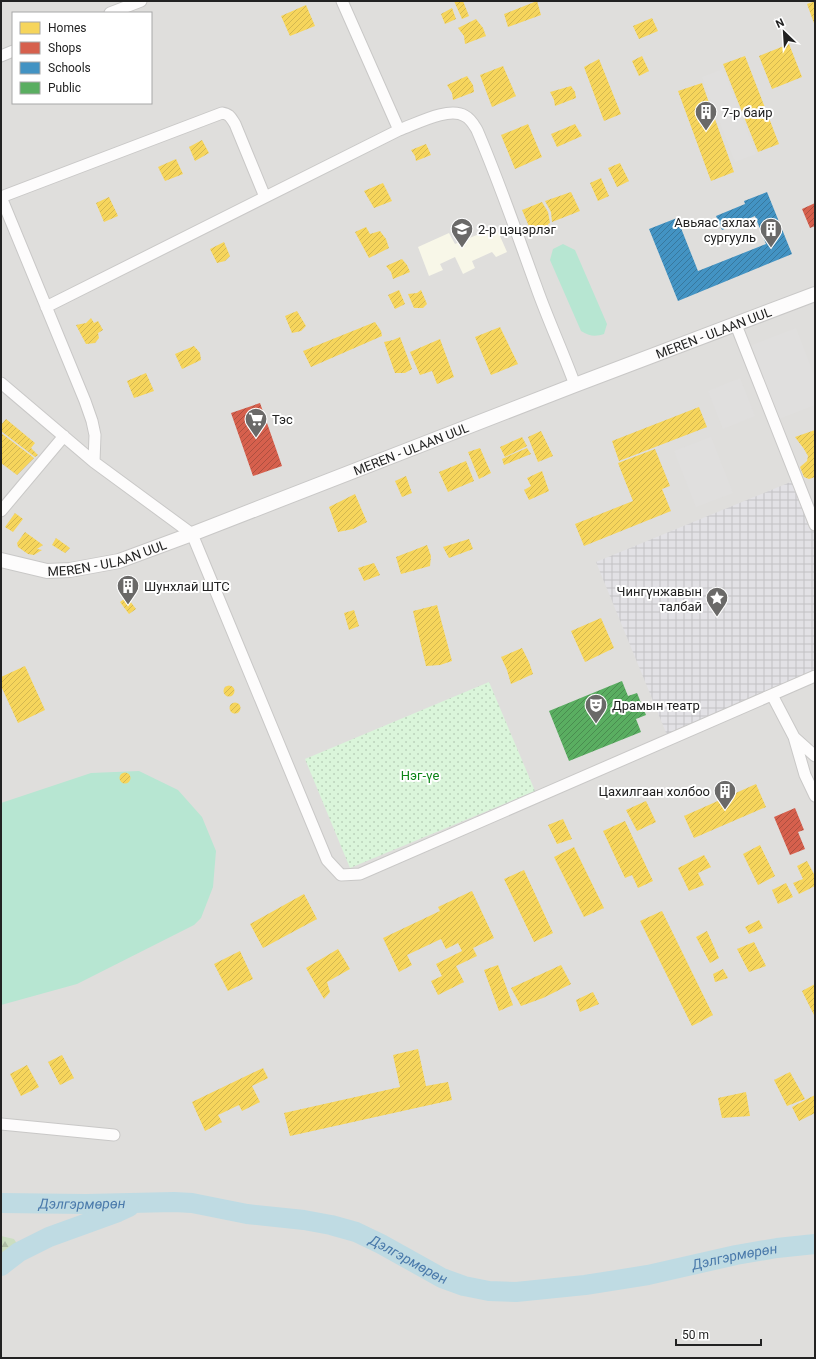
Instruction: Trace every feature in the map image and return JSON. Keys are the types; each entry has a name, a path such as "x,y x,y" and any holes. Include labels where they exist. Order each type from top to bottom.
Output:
{"street":[{"path":"113,12 141,1"},
{"path":"342,1 399,130"},
{"path":"1,56 12,51"},
{"path":"46,307 399,130 448,112 457,113 465,115 470,119 484,146 536,286 575,385"},
{"path":"94,462 95,435 92,421 72,366 1,197 222,113 230,116 235,124 265,197"},
{"name":"MEREN - ULAAN UUL","path":"1,560 47,571 70,570 119,561 815,294"},
{"path":"736,325 815,525"},
{"path":"1,383 94,462 192,534 327,860 341,875 360,874 815,676"},
{"path":"1,511 64,436"},
{"path":"772,695 794,737 805,775 815,796"},
{"path":"794,737 815,756"},
{"path":"1,1124 114,1135"}],"shaded area":[{"path":"1,1 815,1 815,1358 1,1358"},
{"path":"723,69 756,154 735,162 702,77"},
{"name":"2-р цэцэрлэг","path":"496,227 507,252 496,257 492,252 472,261 475,268 463,274 455,257 440,264 443,270 429,276 418,247 449,233 455,244"},
{"path":"796,328 815,378 815,405 779,419 750,346"},
{"path":"740,378 755,416 723,429 708,391"},
{"path":"711,437 733,493 696,507 674,451"},
{"name":"Чингүнжавын талбай","path":"793,481 815,534 815,674 667,735 596,562"}],"green space":[{"path":"563,244 575,250 607,324 604,334 592,336 581,331 550,260 553,249"},
{"name":"Нэг-үе","path":"489,682 535,791 350,868 305,759"},
{"path":"139,771 178,790 202,817 216,851 213,887 201,918 194,925 77,984 1,1005 1,803 91,773"},
{"path":"1,1236 14,1239 19,1247 1,1258"}],"building: Homes":[{"path":"454,1 463,1 469,16 462,19"},
{"path":"537,1 541,15 508,27 504,14"},
{"path":"815,1 815,26 807,4"},
{"path":"306,5 315,26 290,36 281,16"},
{"path":"452,8 456,19 445,24 441,14"},
{"path":"652,18 658,31 639,39 633,26"},
{"path":"476,19 483,28 486,36 465,44 464,36 458,28"},
{"path":"789,44 802,77 772,89 759,56"},
{"path":"642,56 649,71 639,76 632,61"},
{"path":"745,56 779,144 758,152 723,64"},
{"path":"599,59 621,114 604,121 584,67"},
{"path":"503,66 516,96 492,107 480,75"},
{"path":"467,76 473,85 474,92 453,100 452,93 447,85"},
{"name":"7-р байр","path":"702,83 734,172 711,181 678,91"},
{"path":"571,86 575,92 576,98 555,106 550,92"},
{"path":"528,124 542,157 515,169 501,135"},
{"path":"575,124 582,136 557,147 551,134"},
{"path":"202,140 209,153 195,161 189,147"},
{"path":"426,144 431,155 416,161 411,150"},
{"path":"176,159 183,174 165,181 158,167"},
{"path":"620,163 629,181 617,187 608,168"},
{"path":"601,178 609,196 598,201 590,183"},
{"path":"383,183 392,201 374,208 364,191"},
{"path":"571,192 580,211 552,222 551,212 545,201"},
{"path":"109,197 118,216 104,222 96,203"},
{"path":"542,202 548,212 550,223 548,224 549,227 544,229 542,226 531,231 522,210"},
{"path":"366,227 370,234 380,231 386,239 389,248 369,258 355,232"},
{"path":"224,242 230,256 225,261 217,263 210,249"},
{"path":"402,259 410,272 393,279 391,272 386,266"},
{"path":"399,290 405,304 395,309 388,295"},
{"path":"421,290 427,304 423,308 414,308 408,294 417,293"},
{"path":"297,311 306,326 301,331 292,333 285,316"},
{"path":"91,318 94,323 98,321 103,330 98,333 99,338 95,343 86,344 76,325 86,323"},
{"path":"375,322 381,331 382,336 311,367 303,351"},
{"path":"500,327 518,364 491,375 475,337"},
{"path":"400,337 412,369 405,373 395,373 384,342"},
{"path":"440,339 454,377 437,384 432,371 420,375 410,352"},
{"path":"194,346 200,353 201,360 182,369 175,354"},
{"path":"146,373 154,391 134,398 127,381"},
{"path":"699,407 707,427 619,461 612,441"},
{"path":"6,419 35,443 31,448 38,455 35,457 1,431 1,425"},
{"path":"815,430 815,477 809,479 804,477 800,467 807,461 808,456 795,437"},
{"path":"541,431 553,456 538,462 528,437"},
{"path":"1,433 34,458 17,475 1,463"},
{"path":"522,437 527,446 505,457 500,447"},
{"path":"480,448 491,473 479,479 468,452"},
{"path":"527,448 531,454 504,465 502,459"},
{"path":"655,449 670,486 662,489 671,511 584,546 575,524 633,501 618,463"},
{"path":"466,461 474,481 448,492 439,472"},
{"path":"542,471 549,491 529,500 524,490 531,486 527,478"},
{"path":"406,476 412,493 402,497 395,481"},
{"path":"355,494 367,522 353,529 338,532 329,507"},
{"path":"15,513 23,519 13,532 5,527"},
{"path":"25,532 43,545 37,549 42,550 34,555 28,554 18,547 17,543"},
{"path":"56,538 70,548 65,553 52,545"},
{"path":"469,539 473,549 449,558 443,547"},
{"path":"427,545 431,556 430,566 401,574 396,557"},
{"path":"374,563 380,575 364,581 358,568"},
{"name":"Шунхлай ШТС","path":"127,597 136,609 129,614 120,602"},
{"path":"437,605 452,661 440,665 426,666 413,611"},
{"path":"354,610 359,626 349,630 344,613"},
{"path":"601,618 614,648 585,662 571,631"},
{"path":"522,648 533,674 511,684 501,657"},
{"path":"25,666 45,710 18,723 1,686 1,677"},
{"path":"229,685 233,687 235,691 233,695 229,697 225,695 223,691 225,687"},
{"path":"235,702 239,704 241,708 239,712 235,714 231,712 229,708 231,704"},
{"path":"125,772 129,774 131,778 129,782 125,784 121,782 119,778 121,774"},
{"name":"Цахилгаан холбоо","path":"756,784 766,807 694,838 684,816"},
{"path":"646,801 656,822 637,831 626,810"},
{"path":"563,819 572,839 557,844 548,825"},
{"path":"625,821 653,881 638,888 632,875 625,878 603,831"},
{"path":"760,845 775,876 758,885 743,854"},
{"path":"574,847 604,908 584,917 554,857"},
{"path":"704,855 711,867 698,873 704,885 689,891 678,868"},
{"path":"807,861 815,876 815,886 799,894 793,883 803,879 797,866"},
{"path":"524,870 553,933 534,942 504,879"},
{"path":"786,883 793,897 778,904 772,890"},
{"path":"472,891 494,938 473,948 477,956 456,966 464,982 438,995 431,981 442,976 436,964 462,951 458,943 446,949 441,939 407,955 412,965 399,972 383,938 440,911 438,907"},
{"path":"304,894 317,919 263,948 250,924"},
{"path":"662,911 713,1015 692,1026 640,921"},
{"path":"759,920 763,928 749,934 745,927"},
{"path":"707,931 719,958 710,963 696,937"},
{"path":"754,942 766,966 749,972 737,949"},
{"path":"338,949 350,969 327,982 330,992 324,999 306,968"},
{"path":"240,951 253,979 228,991 214,964"},
{"path":"498,965 513,1005 499,1011 484,970"},
{"path":"561,965 571,984 543,998 521,1006 511,988"},
{"path":"723,969 728,978 715,982 713,974"},
{"path":"815,984 815,1017 802,991"},
{"path":"593,992 599,1004 580,1012 576,1000"},
{"path":"418,1049 426,1086 448,1082 452,1100 290,1136 284,1113 400,1087 393,1055"},
{"path":"62,1055 74,1078 60,1085 48,1062"},
{"path":"27,1065 39,1087 21,1096 10,1074"},
{"path":"263,1068 268,1078 252,1086 260,1102 242,1111 239,1105 218,1115 222,1122 205,1131 192,1102"},
{"path":"790,1072 805,1099 787,1106 774,1080"},
{"path":"746,1092 750,1116 722,1118 718,1098"},
{"path":"815,1095 815,1113 799,1121 792,1107"}],"building: Shops":[{"path":"815,203 815,226 810,228 802,209"},
{"name":"Тэс","path":"260,403 282,466 253,476 231,413"},
{"path":"795,808 804,830 798,832 805,849 790,855 774,817"}],"building: Schools":[{"name":"Авьяас ахлах сургууль","path":"767,192 792,254 678,301 649,229 677,218 698,271 766,244 755,216 722,230 716,216 745,204 744,201"}],"building: Public":[{"name":"Драмын театр","path":"622,681 628,696 637,693 646,715 636,719 641,732 569,761 549,711"}],"waterway":[{"name":"Дэлгэрмөрөн","path":"1,1203 192,1203 247,1214 304,1220 356,1232 381,1244 442,1278 464,1286 489,1291 516,1292 585,1285 648,1275 736,1255 777,1248 815,1244"},
{"path":"1,1266 19,1252 49,1237 129,1207"}],"place":[{"name":"7-р байр","path":"706,132"},
{"name":"2-р цэцэрлэг","path":"462,248"},
{"name":"Авьяас ахлах сургууль","path":"771,248"},
{"name":"Тэс","path":"256,438"},
{"name":"Шунхлай ШТС","path":"128,606"},
{"name":"Чингүнжавын талбай","path":"717,618"},
{"name":"Драмын театр","path":"596,724"},
{"name":"Цахилгаан холбоо","path":"725,810"}]}
